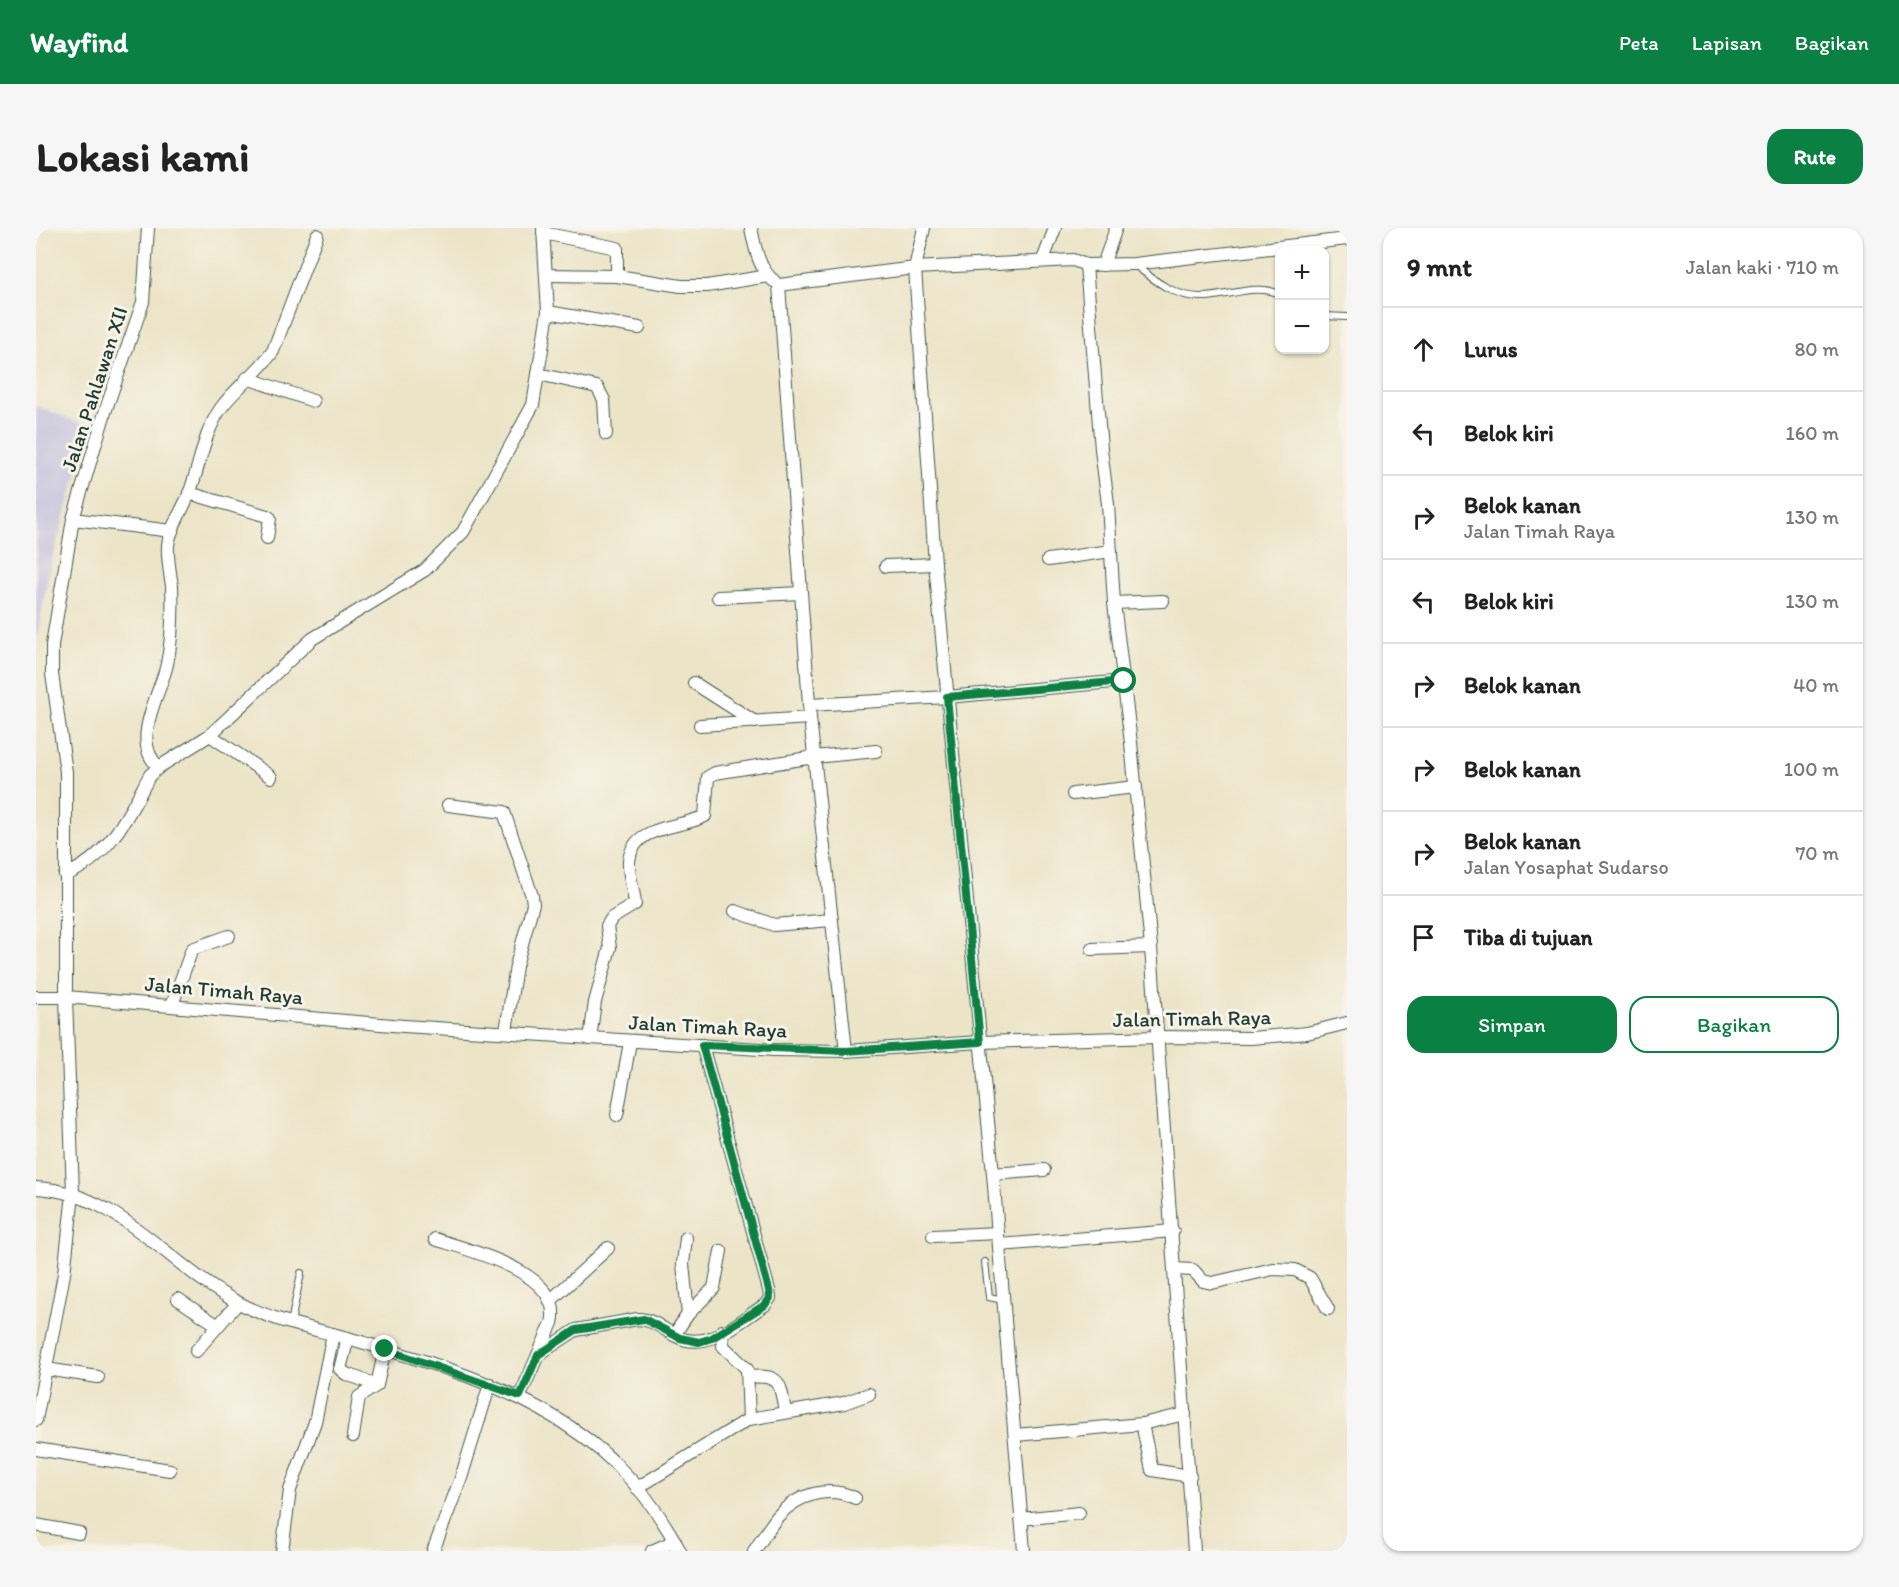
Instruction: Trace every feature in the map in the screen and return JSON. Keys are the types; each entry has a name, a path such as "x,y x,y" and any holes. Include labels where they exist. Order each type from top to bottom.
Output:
{"street":[{"name":"Jalan Pahlawan XII","path":"36,1420 64,1274 73,1194 66,997 66,772 52,674 52,645 73,519 106,409 142,302 148,228"},
{"path":"751,228 758,258 768,276 779,285 915,268 1043,260 1073,260 1086,266 1134,264 1347,239"},
{"path":"924,228 915,268 935,564 993,1174 1024,1551"},
{"path":"1043,260 1055,228"},
{"path":"1103,265 1116,228"},
{"path":"65,875 88,864 109,845 150,775 159,767 210,735 312,639 425,570 463,532 527,420 533,405 548,312 543,230 616,248 617,276"},
{"path":"159,767 149,754 148,726 168,660 172,589 168,542 189,493 201,451 220,410 247,378 263,366 273,351 317,235"},
{"path":"1086,266 1114,603 1136,787 1151,947 1194,1551"},
{"path":"546,274 617,276 681,285 707,286 768,276"},
{"path":"779,285 810,718 846,1051"},
{"path":"548,312 639,328"},
{"path":"538,374 597,387 604,400 606,434"},
{"path":"247,378 313,401"},
{"path":"189,493 267,516 270,518 267,538"},
{"path":"73,519 172,531"},
{"path":"1048,560 1111,551"},
{"path":"886,567 935,564"},
{"path":"718,597 801,592"},
{"path":"1114,603 1163,601"},
{"path":"810,705 947,697 1124,681"},
{"path":"694,683 755,722"},
{"path":"700,725 810,718"},
{"path":"210,735 271,777"},
{"path":"590,1040 595,1002 610,948 607,926 612,918 635,904 629,865 631,853 639,840 659,830 705,816 708,807 708,780 712,774 814,757 876,751"},
{"path":"1073,794 1136,787"},
{"path":"448,805 504,812 532,896 533,904 516,966 506,1031"},
{"path":"735,911 774,925 831,920"},
{"path":"172,1005 192,949 229,936"},
{"path":"1092,950 1151,947"},
{"name":"Jalan Timah Raya","path":"36,997 172,1005 404,1026 506,1031 590,1040 846,1051 980,1042 1287,1035 1324,1030 1347,1023"},
{"path":"616,1115 630,1042"},
{"path":"538,1355 576,1330 635,1319 647,1320 674,1335 699,1342 723,1331 765,1305 770,1295 702,1045"},
{"path":"993,1174 1044,1170"},
{"path":"36,1188 73,1194 110,1210 163,1248 189,1271 238,1303 291,1325 385,1349 520,1396 575,1430 621,1469 678,1546 652,1551"},
{"path":"933,1236 998,1239 1173,1231"},
{"path":"686,1238 683,1264 688,1314"},
{"path":"435,1239 503,1261 521,1271 550,1301 554,1318 520,1396"},
{"path":"550,1301 608,1248"},
{"path":"674,1335 688,1314 716,1283 721,1251"},
{"path":"1175,1269 1193,1270 1208,1283 1230,1281 1273,1269 1295,1270 1310,1278 1328,1308"},
{"path":"178,1299 217,1325"},
{"path":"196,1351 238,1303"},
{"path":"723,1331 723,1346 745,1367 748,1377 749,1419"},
{"path":"282,1551 290,1490 315,1422 333,1334"},
{"path":"348,1338 340,1369 346,1374 377,1385"},
{"path":"352,1436 359,1395 377,1385 385,1349"},
{"path":"46,1369 98,1377"},
{"path":"748,1377 770,1376 776,1379 781,1390 785,1412"},
{"path":"434,1551 461,1478 490,1384"},
{"path":"637,1488 749,1419 844,1403 869,1394"},
{"path":"1015,1435 1142,1424 1185,1414"},
{"path":"1142,1424 1152,1470 1190,1476"},
{"path":"36,1449 170,1470"},
{"path":"754,1551 779,1515 806,1497 827,1491 839,1491 855,1498"},
{"path":"1021,1519 1079,1513"},
{"path":"36,1525 79,1533"}],"lane":[{"path":"1134,264 1154,279 1186,295 1200,297 1266,290 1275,293"},
{"path":"1329,316 1347,317"},
{"path":"985,1262 988,1296 1004,1300"},
{"path":"291,1325 300,1273"}],"shaded area":[{"path":"36,406 91,427 49,570 36,644"}],"route":[{"path":"385,1349 421,1359 520,1396 538,1355 576,1330 638,1318 652,1322 680,1338 699,1342 712,1338 765,1305 770,1298 769,1290 702,1045 774,1050 846,1051 980,1042 947,697 1124,681"}]}
